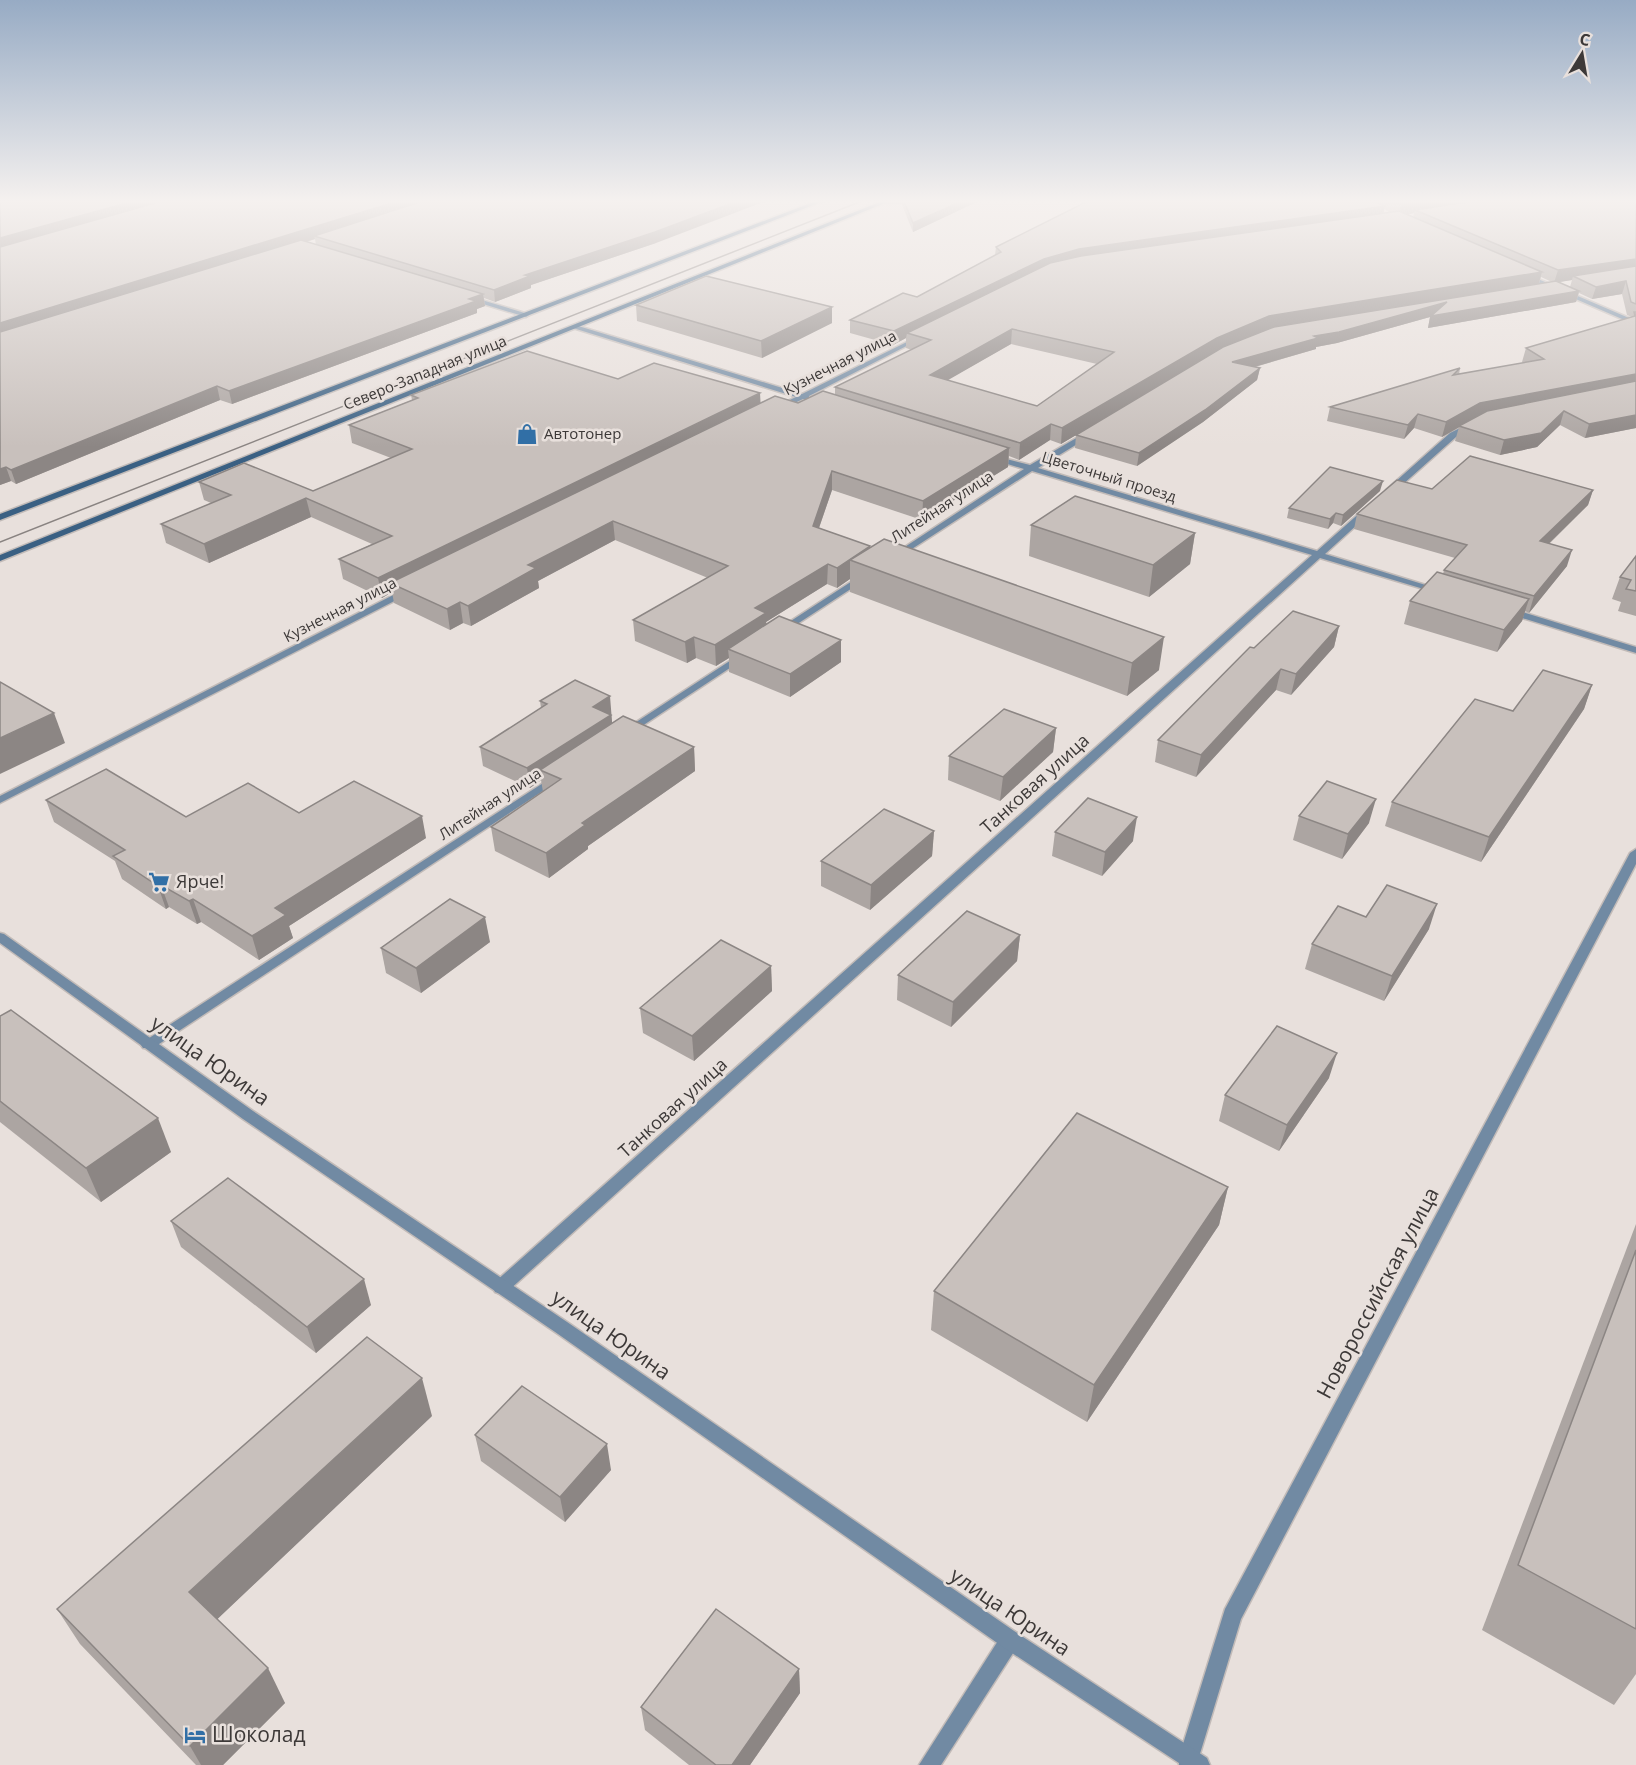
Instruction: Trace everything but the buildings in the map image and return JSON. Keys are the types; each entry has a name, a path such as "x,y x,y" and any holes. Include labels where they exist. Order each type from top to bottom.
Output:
{"main road":[{"name":"Северо-Западная улица","path":"0,517 614,281"},
{"name":"Северо-Западная улица","path":"0,558 689,281"}],"street":[{"path":"1539,281 1636,323"},
{"path":"1528,291 1573,284"},
{"path":"468,298 526,315"},
{"path":"575,327 814,400"},
{"name":"Кузнечная улица","path":"771,412 930,333"},
{"name":"Танковая улица","path":"501,1287 1318,553 1454,435 1480,422"},
{"name":"Литейная улица","path":"887,561 1007,482 1101,427"},
{"name":"Цветочный проезд","path":"988,455 1454,595"},
{"path":"777,633 877,568"},
{"name":"Кузнечная улица","path":"0,800 415,587"},
{"path":"1500,609 1636,650"},
{"path":"617,738 747,653"},
{"name":"Литейная улица","path":"148,1045 567,771"},
{"name":"Новороссийская улица","path":"1193,1762 1237,1607 1636,853"},
{"name":"улица Юрина","path":"0,937 148,1045 1010,1641 1193,1762"},
{"path":"929,1765 1010,1641"}],"tram line":[{"path":"0,542 659,281"}],"place":[{"name":"Автотонер","path":"527,434"},
{"name":"Ярче!","path":"159,882"},
{"name":"Шоколад","path":"195,1735"}]}
